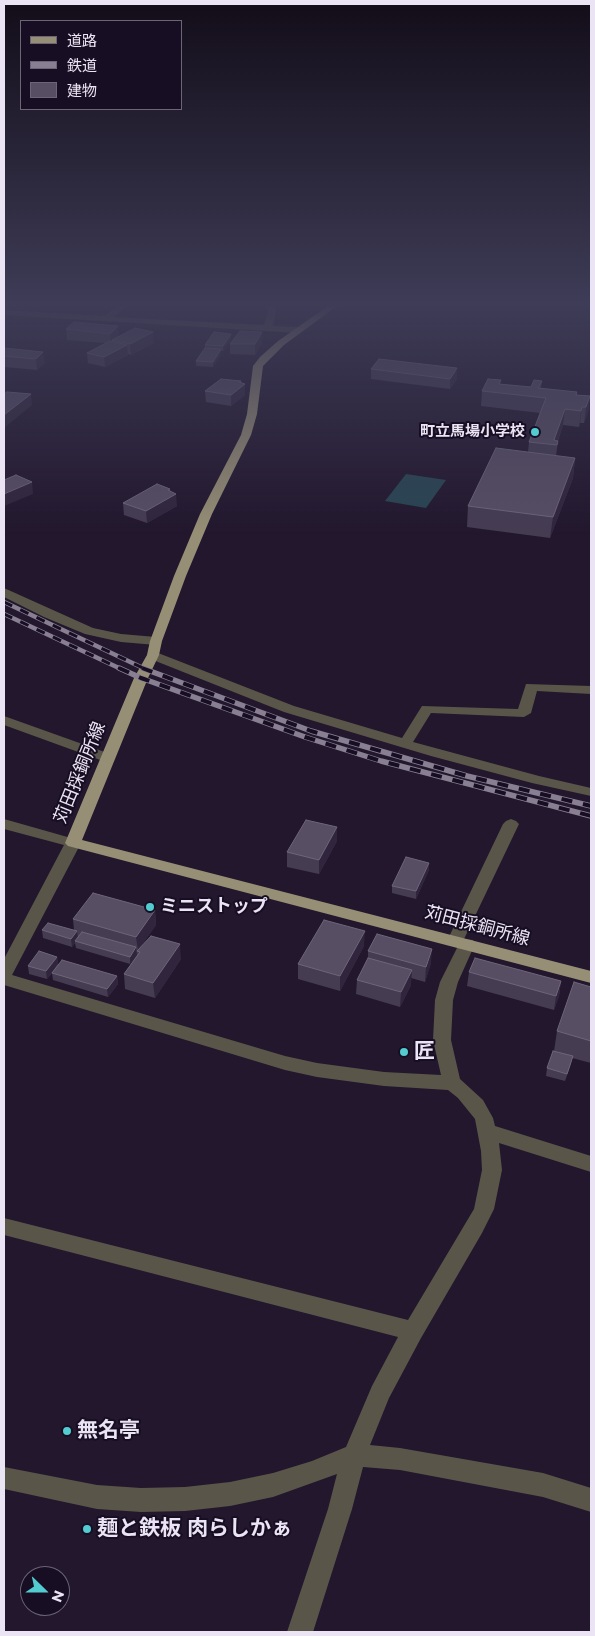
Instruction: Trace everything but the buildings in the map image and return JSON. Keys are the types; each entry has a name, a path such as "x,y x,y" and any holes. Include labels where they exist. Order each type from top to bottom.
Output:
{"main road":[{"name":"苅田採銅所線","path":"256,382 252,414 246,435 206,514 155,648 73,843 591,977"}],"street":[{"path":"4,592 48,614 89,631 155,648 289,709 406,744 537,780 591,792"},
{"path":"406,744 427,708 524,713 531,688 591,690"},
{"path":"4,720 108,758"},
{"path":"4,824 73,843 4,975"},
{"path":"452,1084 442,1040 442,1020 450,982 461,942 511,824"},
{"path":"4,979 286,1063 359,1076 452,1084 465,1093 484,1118 489,1132 492,1170 484,1209 413,1331 380,1393 354,1455 340,1509 300,1632"},
{"path":"489,1132 591,1164"},
{"path":"4,1226 413,1331"},
{"path":"4,1478 97,1497 141,1500 185,1499 230,1494 273,1485 314,1472 354,1455 400,1459 543,1485 591,1500"}],"water":[{"path":"406,474 446,480 426,508 385,501"}],"railway":[{"path":"4,602 145,669"},
{"path":"4,614 121,669"},
{"path":"119,668 141,678 305,737 381,761 591,816"},
{"path":"142,668 311,731 467,776 591,806"}],"place":[{"name":"町立馬場小学校","path":"535,432"},
{"name":"ミニストップ","path":"150,907"},
{"name":"匠","path":"404,1052"},
{"name":"無名亭","path":"67,1431"},
{"name":"麺と鉄板 肉らしかぁ","path":"87,1529"}]}
